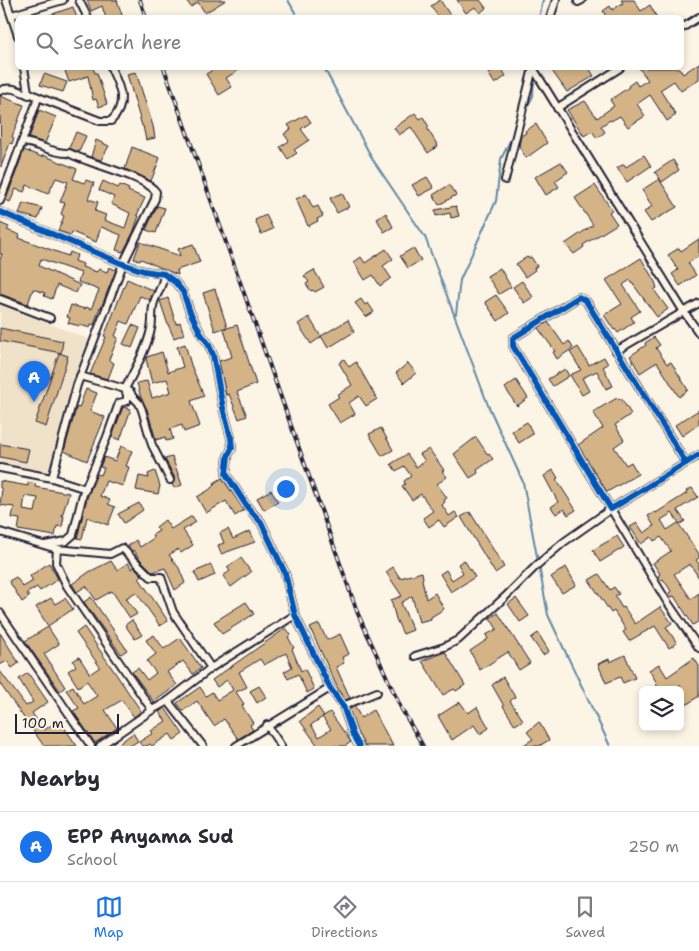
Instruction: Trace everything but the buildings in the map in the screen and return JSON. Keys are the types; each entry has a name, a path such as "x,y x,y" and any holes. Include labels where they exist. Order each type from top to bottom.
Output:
{"street":[{"path":"6,0 15,26"},
{"path":"12,15 62,0"},
{"path":"79,0 86,15"},
{"path":"551,15 556,0"},
{"path":"684,27 699,17"},
{"path":"24,70 28,92 37,98"},
{"path":"0,91 4,88 15,89 100,121 112,121 122,99 112,70"},
{"path":"505,180 532,70"},
{"path":"534,70 684,312 699,333"},
{"path":"557,108 617,70"},
{"path":"0,201 37,98"},
{"path":"22,142 32,142 48,150 70,153 134,179 154,189 156,192 155,199 124,264 80,376 52,478"},
{"path":"0,212 144,272 164,274 175,282 183,292 190,312 201,334 208,343 231,438 232,448 228,456 226,474 248,508 261,522 285,573 295,616 330,688 343,706 359,746"},
{"path":"45,545 66,541 71,538 83,494 119,403 127,401 125,389 151,328 154,303 163,286 164,274"},
{"path":"686,463 586,301 579,297 513,338 513,346 666,600 699,648"},
{"path":"0,299 50,318"},
{"path":"616,351 699,303"},
{"path":"80,376 125,389 131,393 139,403 152,444 170,480"},
{"path":"415,656 444,647 458,640 564,542 611,509 699,455"},
{"path":"0,468 52,478 86,489"},
{"path":"0,532 57,549 110,554 122,548 151,577 161,577 173,612 211,668"},
{"path":"57,549 56,563 67,586 152,710"},
{"path":"0,613 91,746"},
{"path":"100,746 168,701 211,668 295,616"},
{"path":"236,746 267,725 330,688"},
{"path":"343,706 377,692"},
{"path":"168,701 203,746"},
{"path":"267,725 281,746"}],"shaded area":[{"path":"0,304 88,339 48,471 0,465"}],"waterway":[{"path":"288,0 296,15"},
{"path":"540,15 543,0"},
{"path":"325,70 373,160 425,237 488,405 523,482 538,562"},
{"path":"525,111 533,96 534,75"},
{"path":"456,314 460,280 496,201 501,159 514,133"},
{"path":"539,566 548,615 610,746"}],"railway":[{"path":"140,0 145,15"},
{"path":"165,70 358,614 401,708 423,746"}],"cycle path":[{"path":"0,212 123,264 144,271 164,274 175,282 183,292 190,312 213,355 231,438 232,448 228,456 226,474 248,508 261,522 285,573 295,615 330,688 343,706 359,746"},
{"path":"686,463 586,301 579,297 513,338 513,346 611,509 699,455"}],"place":[{"name":"EPP Anyama Sud","path":"34,402"}]}
